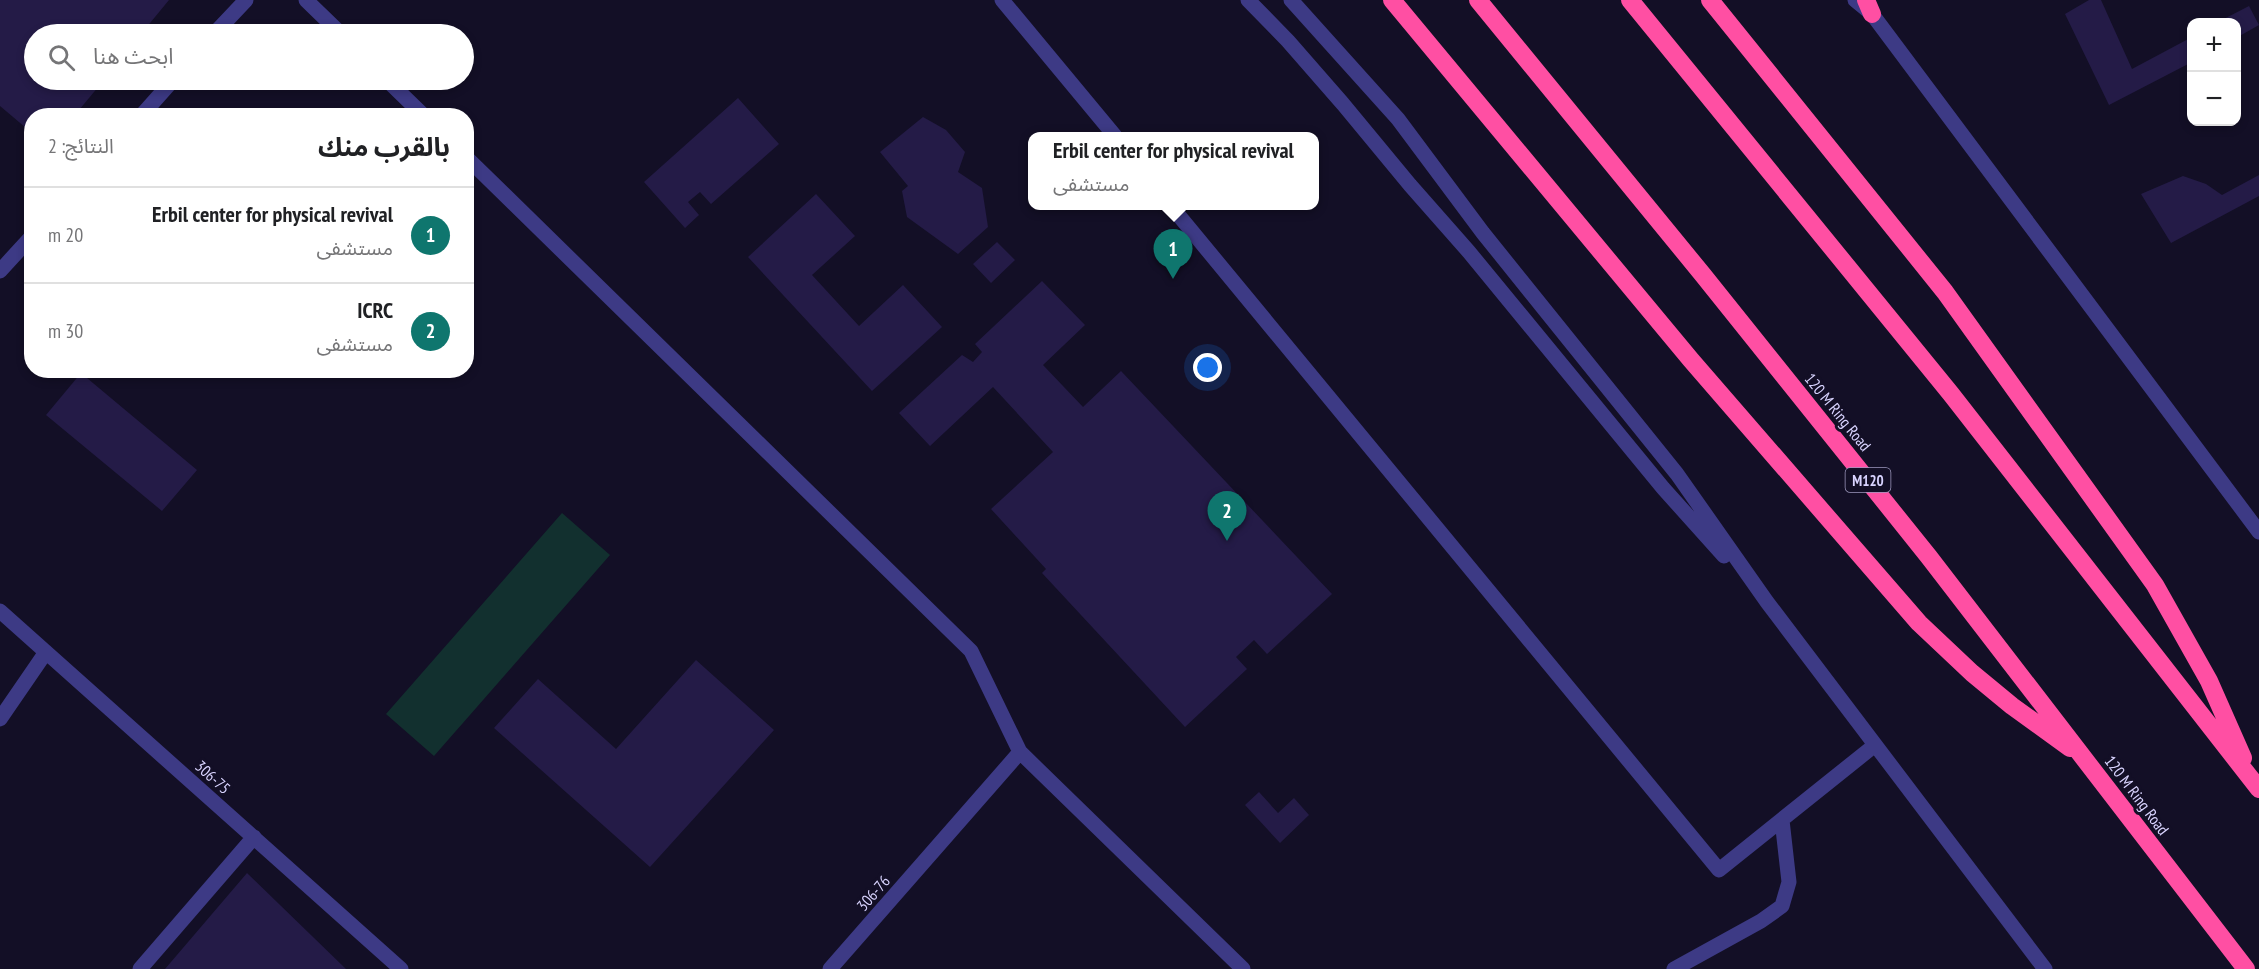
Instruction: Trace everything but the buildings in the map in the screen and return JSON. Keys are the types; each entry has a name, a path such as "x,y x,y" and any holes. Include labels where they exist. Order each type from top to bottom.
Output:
{"highway":[{"path":"1392,0 1691,360 1919,623 1988,686 2086,760"},
{"name":"120 M Ring Road","path":"1478,0 1703,275 1929,557 2246,969"},
{"path":"1630,0 1951,394 2257,786"},
{"path":"1710,0 1945,292 2155,585 2209,681 2257,786"}],"street":[{"path":"223,24 246,0"},
{"path":"306,0 331,24"},
{"path":"1002,0 1112,132"},
{"path":"1248,0 1312,68 1469,252 1663,488 1767,602"},
{"path":"1291,0 1398,119 1484,233 1677,474 1767,602 2045,969"},
{"path":"1855,0 1869,7 2259,532"},
{"path":"148,108 164,90"},
{"path":"397,90 416,108"},
{"path":"474,165 971,651 1020,752 1243,969"},
{"path":"1175,210 1719,870 1875,745"},
{"path":"0,271 24,245"},
{"name":"306-75","path":"0,611 401,969"},
{"path":"0,719 46,652"},
{"name":"306-76","path":"830,969 1020,752"},
{"path":"1674,969 1761,921 1782,906 1789,882 1782,820"},
{"path":"140,969 254,837"}],"green space":[{"path":"562,513 610,555 434,756 386,714"}],"place":[{"name":"Erbil center for physical revival","path":"1173,279"},
{"name":"ICRC","path":"1227,541"}]}
